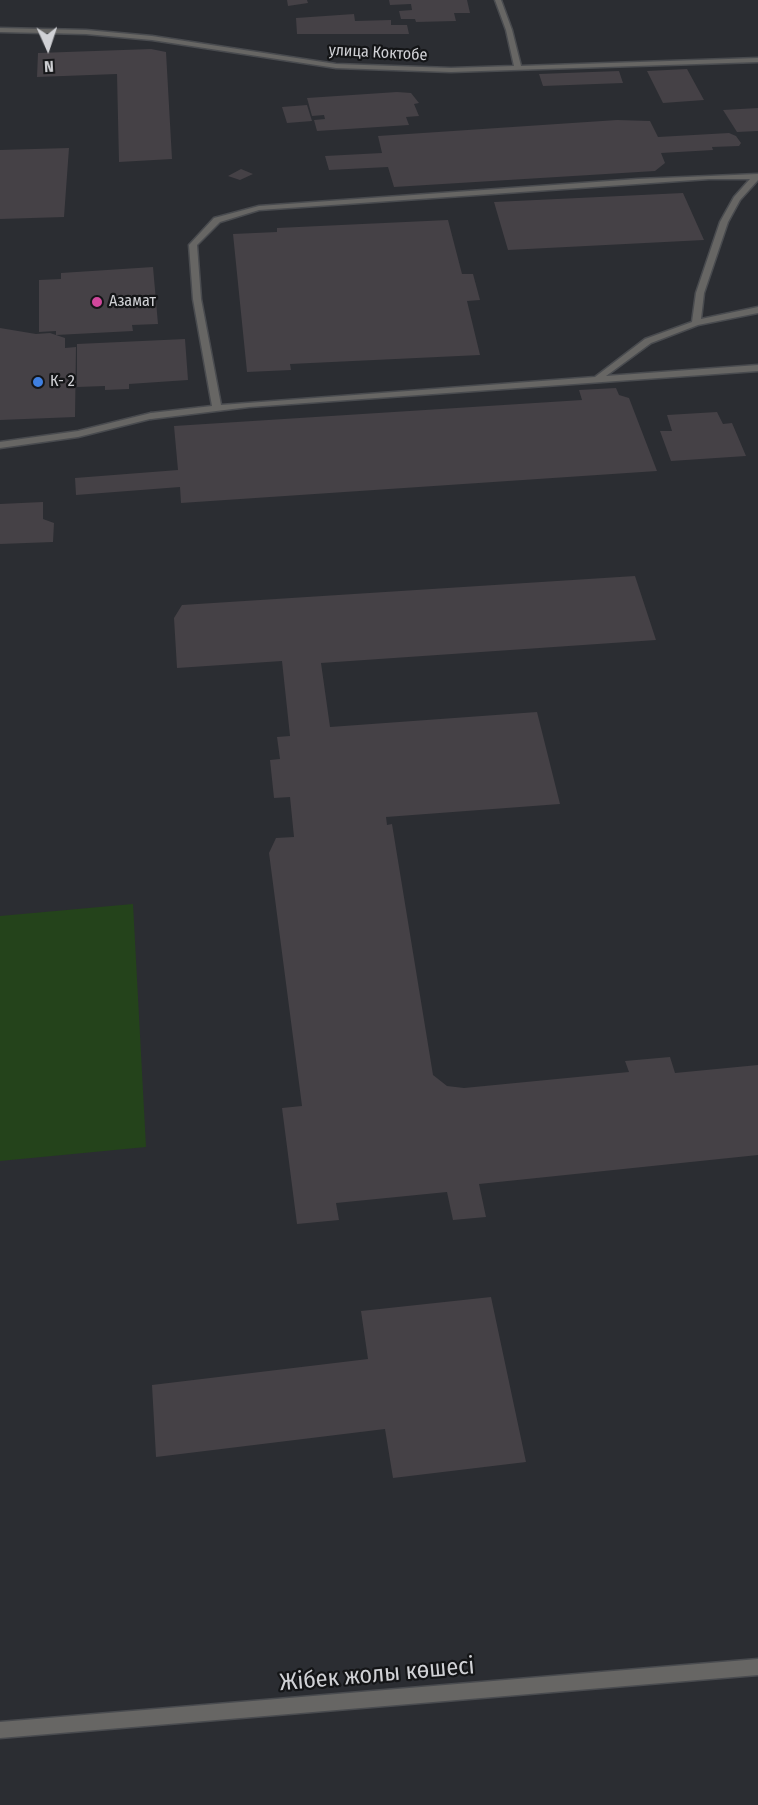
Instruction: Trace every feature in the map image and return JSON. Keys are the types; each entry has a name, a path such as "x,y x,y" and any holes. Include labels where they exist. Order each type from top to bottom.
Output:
{"street":[{"path":"498,0 509,30 518,68"},
{"name":"улица Коктобе","path":"0,30 86,32 152,38 336,66 451,69 758,60"},
{"path":"696,323 700,293 724,222 737,199 756,177"},
{"path":"217,408 197,299 193,245 217,220 259,208 661,180 756,177"},
{"path":"598,378 648,340 696,323 758,310"},
{"path":"0,446 78,434 151,416 217,408 598,378 758,368"},
{"name":"Жібек жолы көшесі","path":"0,1730 758,1667"}],"green space":[{"path":"133,904 146,1147 0,1161 0,916"}],"building":[{"path":"287,0 307,0 308,3 288,6"},
{"path":"389,0 467,0 470,13 454,13 456,21 416,22 415,19 401,19 399,11 412,10 411,4 390,5"},
{"path":"354,14 355,21 391,20 391,25 407,25 409,34 297,34 296,18"},
{"path":"151,49 166,52 172,159 119,162 117,74 37,77 38,53"},
{"path":"687,69 704,100 663,103 647,71"},
{"path":"619,71 623,83 543,86 539,74"},
{"path":"411,93 419,103 414,104 419,116 406,117 409,125 317,131 314,120 325,119 324,115 312,116 307,98"},
{"path":"307,105 312,121 287,123 282,107"},
{"path":"758,108 758,131 737,132 723,110"},
{"path":"617,120 650,121 658,137 729,133 736,136 741,143 739,146 712,147 713,150 661,153 665,163 655,171 394,187 388,167 329,170 325,156 382,153 378,136"},
{"path":"69,148 64,217 0,219 0,150"},
{"path":"241,169 253,174 240,180 228,176"},
{"path":"683,193 704,240 508,250 494,202"},
{"path":"448,220 462,274 473,274 480,300 467,301 480,355 290,364 291,370 247,372 233,234 277,232 277,228"},
{"name":"Азамат","path":"153,267 158,324 132,325 133,331 56,335 56,331 39,332 39,280 61,279 61,273"},
{"name":"К- 2","path":"0,328 36,334 50,333 65,338 65,348 76,347 75,417 0,420"},
{"path":"185,339 188,380 129,384 129,389 105,390 105,386 77,387 77,344"},
{"path":"616,388 619,395 629,398 657,471 181,503 180,487 76,495 75,478 178,470 174,426 582,400 579,390"},
{"path":"717,412 723,424 732,423 746,456 671,461 660,431 672,431 667,415"},
{"path":"43,502 43,519 54,523 53,542 0,544 0,504"},
{"path":"635,576 656,640 321,663 330,727 537,712 560,804 386,817 387,825 392,824 433,1075 447,1086 464,1088 629,1072 625,1061 670,1057 675,1073 758,1065 758,1155 479,1184 486,1217 453,1220 447,1192 336,1203 339,1220 297,1224 282,1108 302,1106 269,853 276,838 294,837 290,797 274,798 270,760 280,759 277,737 290,736 282,661 177,668 174,618 182,605"},
{"path":"491,1297 526,1462 393,1478 385,1429 156,1457 152,1385 368,1359 361,1311"}],"place":[{"name":"Азамат","path":"97,302"},
{"name":"К- 2","path":"38,382"}]}
